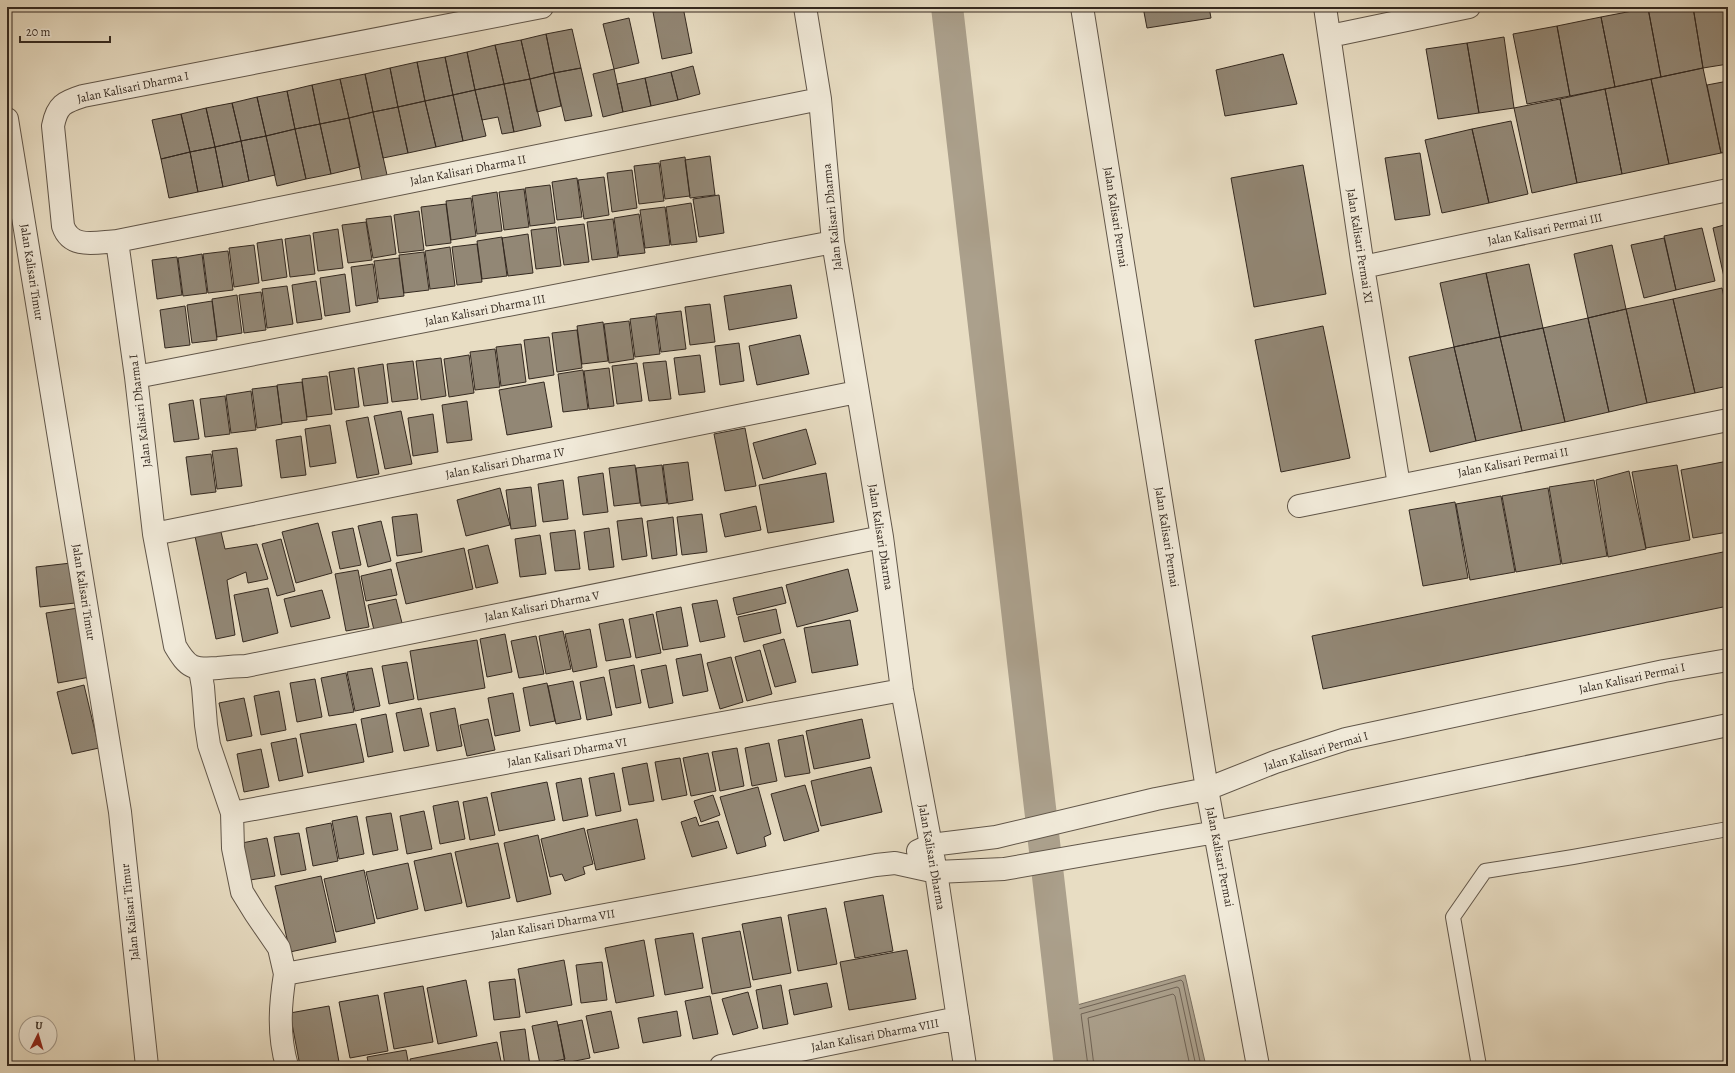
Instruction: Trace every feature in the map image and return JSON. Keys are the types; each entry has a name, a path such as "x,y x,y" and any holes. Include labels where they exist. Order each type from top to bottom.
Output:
{"street":[{"name":"Jalan Kalisari Dharma I","path":"200,670 194,668 186,661 175,646 154,534 136,377 117,241 81,242 71,239 66,233 63,226 53,126 58,110 63,104 70,100 83,96 542,7"},
{"name":"Jalan Kalisari Dharma","path":"805,7 820,99 833,242 882,537 902,690 936,872 965,1066"},
{"name":"Jalan Kalisari Permai","path":"1082,7 1207,789 1258,1066"},
{"name":"Jalan Kalisari Permai XI","path":"1325,7 1363,267 1399,485"},
{"path":"1330,36 1469,7"},
{"name":"Jalan Kalisari Dharma II","path":"117,241 820,99"},
{"name":"Jalan Kalisari Timur","path":"7,119 120,812 147,1066"},
{"name":"Jalan Kalisari Permai III","path":"1363,267 1728,190"},
{"name":"Jalan Kalisari Dharma III","path":"136,377 833,242"},
{"name":"Jalan Kalisari Dharma IV","path":"154,534 857,392"},
{"name":"Jalan Kalisari Permai II","path":"1299,506 1728,420"},
{"name":"Jalan Kalisari Dharma V","path":"200,670 246,666 882,537"},
{"name":"Jalan Kalisari Permai I","path":"931,845 996,837 1156,799 1207,789 1275,762 1346,739 1664,671 1728,660"},
{"path":"200,670 209,744 232,813 233,848 242,892 279,948 285,974 280,1021 285,1058"},
{"name":"Jalan Kalisari Dharma VI","path":"232,813 902,690"},
{"path":"936,872 1004,869 1216,832 1728,725"},
{"name":"Jalan Kalisari Dharma VII","path":"285,974 896,863 931,845"},
{"name":"Jalan Kalisari Dharma VII","path":"896,863 936,872"},
{"name":"Jalan Kalisari Dharma VIII","path":"721,1066 958,1018"}],"lane":[{"path":"1479,1066 1453,918 1485,871 1574,857 1728,829"}],"water":[{"path":"1185,975 1206,1066 1079,1066 1070,1007"}],"building":[{"path":"683,7 692,53 662,59 653,12"},
{"path":"1143,7 1209,7 1211,18 1147,28"},
{"path":"1693,7 1703,68 1661,77 1648,8"},
{"path":"1693,7 1728,7 1728,64 1703,68"},
{"path":"1648,8 1661,77 1615,87 1601,17"},
{"path":"1601,17 1615,87 1570,96 1557,26"},
{"path":"629,18 639,63 614,69 603,24"},
{"path":"1557,26 1570,96 1527,104 1513,34"},
{"path":"572,29 581,68 554,73 546,34"},
{"path":"546,34 554,73 530,79 521,40"},
{"path":"1504,37 1514,108 1479,113 1467,43"},
{"path":"521,40 530,79 504,84 495,45"},
{"path":"1467,43 1479,113 1438,119 1426,49"},
{"path":"495,45 504,84 475,90 467,52"},
{"path":"467,52 475,90 453,95 445,57"},
{"path":"1283,54 1297,104 1225,116 1216,70"},
{"path":"445,57 453,95 425,101 417,62"},
{"path":"417,62 425,101 398,107 390,68"},
{"path":"693,66 700,94 678,100 671,72"},
{"path":"390,68 398,107 373,112 365,74"},
{"path":"581,68 592,116 565,121 554,73"},
{"path":"1703,68 1721,153 1669,164 1651,79"},
{"path":"614,69 623,112 603,117 593,74"},
{"path":"671,72 678,100 651,106 645,78"},
{"path":"554,73 561,106 537,112 530,79"},
{"path":"365,74 373,112 349,118 340,79"},
{"path":"645,78 651,106 623,112 617,84"},
{"path":"340,79 349,118 320,124 312,85"},
{"path":"530,79 541,126 514,132 504,84"},
{"path":"1651,79 1669,164 1622,174 1605,89"},
{"path":"1728,81 1728,152 1721,153 1707,85"},
{"path":"504,84 514,132 502,134 498,117 482,120 475,90"},
{"path":"312,85 320,124 295,129 287,91"},
{"path":"1605,89 1622,174 1577,183 1560,99"},
{"path":"475,90 486,136 463,141 453,95"},
{"path":"287,91 295,129 266,136 257,97"},
{"path":"453,95 463,141 436,147 425,101"},
{"path":"257,97 266,136 241,141 232,103"},
{"path":"1560,99 1577,183 1532,193 1514,108"},
{"path":"425,101 436,147 408,153 398,107"},
{"path":"232,103 241,141 215,147 206,108"},
{"path":"398,107 408,153 383,158 373,112"},
{"path":"206,108 215,147 190,152 181,114"},
{"path":"373,112 387,175 362,180 349,118"},
{"path":"181,114 190,152 161,159 152,120"},
{"path":"349,118 360,167 331,174 320,124"},
{"path":"1511,121 1528,194 1489,203 1472,129"},
{"path":"320,124 331,174 306,179 295,129"},
{"path":"295,129 306,179 277,186 266,136"},
{"path":"1472,129 1489,203 1442,213 1425,140"},
{"path":"266,136 275,175 249,181 241,141"},
{"path":"241,141 249,181 223,187 215,147"},
{"path":"215,147 223,187 198,192 190,152"},
{"path":"190,152 198,192 169,198 161,159"},
{"path":"1420,153 1430,215 1395,220 1385,158"},
{"path":"710,156 715,195 690,198 685,160"},
{"path":"685,157 690,196 665,199 660,161"},
{"path":"659,163 664,201 639,204 634,166"},
{"path":"1303,165 1326,294 1254,307 1231,178"},
{"path":"632,170 637,208 612,212 607,173"},
{"path":"604,177 609,215 584,219 578,180"},
{"path":"577,178 582,217 557,220 552,182"},
{"path":"550,185 555,223 530,226 525,188"},
{"path":"524,189 529,227 504,230 499,192"},
{"path":"497,192 502,231 477,234 472,196"},
{"path":"719,195 724,233 699,237 693,199"},
{"path":"471,198 476,236 451,240 446,201"},
{"path":"691,203 697,242 671,245 666,207"},
{"path":"446,204 451,243 426,246 421,207"},
{"path":"665,207 670,245 645,248 640,210"},
{"path":"419,211 424,250 399,253 394,215"},
{"path":"639,214 645,253 619,256 614,218"},
{"path":"391,216 396,254 373,258 366,219"},
{"path":"613,219 618,257 592,260 587,222"},
{"path":"366,222 372,260 348,263 342,225"},
{"path":"584,224 589,262 564,265 558,227"},
{"path":"1728,224 1728,276 1724,277 1713,228"},
{"path":"556,227 561,266 536,269 531,230"},
{"path":"1702,228 1715,281 1676,290 1664,236"},
{"path":"338,229 343,268 318,271 313,233"},
{"path":"528,234 533,273 508,276 502,238"},
{"path":"310,235 315,274 290,277 285,239"},
{"path":"502,237 507,276 482,279 477,241"},
{"path":"1664,238 1676,290 1644,298 1631,245"},
{"path":"282,239 287,277 262,281 257,243"},
{"path":"477,244 482,282 457,285 452,247"},
{"path":"254,245 259,283 234,287 229,248"},
{"path":"1612,245 1626,309 1588,318 1574,254"},
{"path":"450,247 455,286 430,289 425,251"},
{"path":"228,251 233,290 208,293 203,254"},
{"path":"424,252 429,290 404,293 399,255"},
{"path":"202,254 207,293 183,296 178,258"},
{"path":"177,257 182,295 157,299 152,260"},
{"path":"399,258 404,296 379,299 374,261"},
{"path":"373,264 378,302 356,306 351,267"},
{"path":"1529,264 1543,328 1500,337 1486,273"},
{"path":"1486,273 1500,337 1454,347 1440,283"},
{"path":"345,274 350,312 325,316 320,278"},
{"path":"316,281 322,319 297,323 292,285"},
{"path":"791,285 797,318 729,330 724,296"},
{"path":"287,286 293,324 267,328 262,289"},
{"path":"1722,288 1728,316 1728,386 1695,393 1673,299"},
{"path":"261,292 266,330 244,333 239,295"},
{"path":"237,295 242,333 217,337 212,299"},
{"path":"1673,299 1695,393 1647,403 1626,309"},
{"path":"212,301 217,340 192,343 187,305"},
{"path":"710,304 715,342 690,345 685,307"},
{"path":"185,306 190,345 165,348 160,310"},
{"path":"1626,309 1647,403 1609,412 1588,318"},
{"path":"681,311 686,349 661,352 656,314"},
{"path":"655,316 660,354 635,357 630,319"},
{"path":"1588,318 1609,412 1565,422 1543,328"},
{"path":"629,321 634,359 609,363 604,324"},
{"path":"603,322 608,361 582,364 577,326"},
{"path":"1323,326 1350,458 1281,472 1255,340"},
{"path":"1543,328 1565,422 1522,431 1500,337"},
{"path":"577,330 582,368 557,372 552,333"},
{"path":"800,335 809,374 757,385 749,346"},
{"path":"549,337 554,375 529,379 524,340"},
{"path":"1500,337 1522,431 1476,441 1454,347"},
{"path":"739,343 744,381 720,385 715,346"},
{"path":"521,344 526,382 501,386 496,347"},
{"path":"1454,347 1476,441 1430,452 1409,357"},
{"path":"495,349 500,387 475,390 470,352"},
{"path":"469,355 474,393 449,397 444,359"},
{"path":"700,355 705,392 679,395 674,358"},
{"path":"441,358 446,396 421,400 416,361"},
{"path":"413,361 418,399 392,402 387,364"},
{"path":"666,361 671,399 649,401 643,363"},
{"path":"637,363 642,401 617,404 612,366"},
{"path":"383,364 388,403 364,406 358,368"},
{"path":"354,368 359,407 335,410 329,372"},
{"path":"609,368 614,406 589,409 584,371"},
{"path":"583,370 588,409 563,412 558,374"},
{"path":"327,376 332,414 307,417 302,379"},
{"path":"302,382 307,420 282,423 277,385"},
{"path":"544,382 552,427 507,435 499,390"},
{"path":"277,386 282,424 257,428 252,389"},
{"path":"251,391 256,430 231,433 226,395"},
{"path":"225,396 230,434 205,437 200,399"},
{"path":"193,400 199,439 174,442 169,404"},
{"path":"467,401 472,440 447,443 442,405"},
{"path":"401,411 412,464 385,469 374,416"},
{"path":"433,414 438,452 413,456 408,418"},
{"path":"368,417 379,474 357,478 346,421"},
{"path":"330,425 336,463 310,467 305,429"},
{"path":"745,428 756,486 725,491 714,434"},
{"path":"806,429 816,464 763,479 753,443"},
{"path":"301,436 306,475 281,478 276,440"},
{"path":"237,448 242,486 217,489 212,451"},
{"path":"211,454 216,492 191,495 186,457"},
{"path":"1728,461 1728,532 1693,538 1681,470"},
{"path":"688,462 693,500 668,504 663,465"},
{"path":"635,465 640,503 614,506 609,468"},
{"path":"662,465 667,503 641,506 636,468"},
{"path":"1677,465 1690,540 1646,548 1632,472"},
{"path":"1629,471 1646,549 1608,557 1596,480"},
{"path":"603,473 608,512 583,515 578,477"},
{"path":"826,473 834,522 768,533 759,485"},
{"path":"563,480 568,519 543,522 538,484"},
{"path":"1594,480 1607,556 1562,564 1549,487"},
{"path":"531,487 536,526 511,529 506,490"},
{"path":"500,488 510,525 466,536 457,500"},
{"path":"1548,488 1561,564 1516,572 1502,496"},
{"path":"1501,496 1515,572 1470,580 1456,504"},
{"path":"1455,502 1468,578 1423,586 1409,510"},
{"path":"756,506 761,530 725,537 720,514"},
{"path":"417,514 422,552 397,556 392,517"},
{"path":"702,514 707,552 682,555 677,517"},
{"path":"673,517 677,555 652,559 647,521"},
{"path":"642,518 647,556 622,560 617,521"},
{"path":"381,521 391,561 368,567 358,526"},
{"path":"318,523 332,573 296,583 282,532"},
{"path":"353,528 361,565 340,569 332,532"},
{"path":"609,528 614,567 589,570 584,532"},
{"path":"575,530 580,569 555,571 550,533"},
{"path":"221,532 225,549 257,544 268,579 248,583 246,572 227,580 235,635 216,639 195,536"},
{"path":"540,535 546,574 520,577 515,539"},
{"path":"281,539 295,591 277,596 262,544"},
{"path":"488,545 498,583 476,588 468,550"},
{"path":"464,548 473,589 406,604 396,563"},
{"path":"1728,551 1728,606 1323,689 1312,636"},
{"path":"71,563 75,603 40,607 36,567"},
{"path":"391,569 397,595 366,601 361,576"},
{"path":"848,569 858,611 797,627 786,585"},
{"path":"358,570 369,627 346,631 335,574"},
{"path":"782,587 786,603 737,615 733,598"},
{"path":"268,588 278,633 243,642 234,595"},
{"path":"322,590 330,618 291,627 284,599"},
{"path":"396,599 402,623 374,630 368,605"},
{"path":"717,600 725,637 700,642 692,604"},
{"path":"681,607 688,646 663,650 656,612"},
{"path":"78,608 90,677 58,683 46,613"},
{"path":"776,609 781,633 744,642 738,617"},
{"path":"653,614 661,653 636,658 629,619"},
{"path":"623,619 631,657 606,661 599,624"},
{"path":"850,620 858,665 812,673 804,628"},
{"path":"590,629 597,667 573,672 565,634"},
{"path":"563,631 571,669 546,674 539,636"},
{"path":"505,634 512,672 487,677 480,639"},
{"path":"536,636 544,674 519,678 511,641"},
{"path":"784,639 796,682 775,687 763,645"},
{"path":"477,640 485,688 418,700 410,651"},
{"path":"760,650 772,694 747,701 735,657"},
{"path":"701,654 708,691 683,696 676,659"},
{"path":"731,657 743,702 720,709 707,663"},
{"path":"407,662 414,699 389,704 382,666"},
{"path":"634,665 641,703 616,708 609,670"},
{"path":"666,665 673,703 649,708 641,670"},
{"path":"372,668 380,706 355,711 347,672"},
{"path":"346,673 354,712 329,716 321,678"},
{"path":"604,677 612,715 587,720 580,682"},
{"path":"315,679 322,717 297,722 290,683"},
{"path":"573,681 581,719 556,724 548,686"},
{"path":"547,683 555,721 530,726 523,688"},
{"path":"84,685 99,748 72,754 57,692"},
{"path":"279,691 286,730 261,735 254,696"},
{"path":"513,693 520,731 495,736 488,698"},
{"path":"244,698 252,736 227,741 219,703"},
{"path":"421,708 429,746 404,751 396,713"},
{"path":"455,708 462,746 437,751 430,713"},
{"path":"386,714 393,752 368,757 361,719"},
{"path":"488,719 495,750 467,756 460,725"},
{"path":"862,719 870,758 814,769 806,731"},
{"path":"356,724 364,762 308,773 300,734"},
{"path":"803,735 810,773 785,777 778,740"},
{"path":"296,738 303,776 279,781 271,743"},
{"path":"769,743 777,781 752,786 745,748"},
{"path":"737,748 744,786 720,791 712,752"},
{"path":"261,749 269,787 244,792 237,754"},
{"path":"708,753 716,791 691,796 683,758"},
{"path":"680,758 687,795 662,800 655,762"},
{"path":"647,763 654,801 629,805 622,768"},
{"path":"871,767 882,812 821,826 811,781"},
{"path":"614,773 621,811 596,816 589,778"},
{"path":"581,778 588,816 563,821 556,783"},
{"path":"547,782 555,820 499,831 491,793"},
{"path":"805,785 819,831 784,841 771,794"},
{"path":"758,787 771,834 764,837 766,846 737,854 720,797"},
{"path":"713,795 720,815 701,822 694,801"},
{"path":"487,797 495,835 470,840 463,802"},
{"path":"458,801 465,839 440,844 433,806"},
{"path":"424,811 432,849 407,854 400,816"},
{"path":"391,813 398,850 373,855 366,817"},
{"path":"357,816 364,854 339,859 332,821"},
{"path":"696,817 699,826 718,821 727,848 692,857 681,822"},
{"path":"637,819 645,859 596,870 587,830"},
{"path":"331,823 338,861 313,866 306,828"},
{"path":"584,828 593,864 583,867 585,874 565,881 562,874 550,877 541,839"},
{"path":"299,833 306,870 281,875 274,837"},
{"path":"538,835 551,894 517,902 504,843"},
{"path":"267,838 275,876 250,880 242,843"},
{"path":"498,843 510,898 467,907 455,852"},
{"path":"451,853 462,903 425,911 414,861"},
{"path":"408,863 418,909 377,919 366,872"},
{"path":"364,870 375,923 336,932 324,879"},
{"path":"321,876 336,942 290,952 275,886"},
{"path":"883,895 893,951 855,958 844,902"},
{"path":"826,908 837,964 798,971 788,915"},
{"path":"781,917 791,973 753,980 742,924"},
{"path":"740,931 751,987 712,994 702,938"},
{"path":"693,933 703,988 665,995 655,939"},
{"path":"644,940 654,996 616,1003 605,948"},
{"path":"907,950 916,999 849,1010 840,962"},
{"path":"564,960 572,1005 526,1013 518,969"},
{"path":"602,962 607,1000 581,1003 576,965"},
{"path":"515,979 520,1017 494,1020 489,982"},
{"path":"466,980 477,1036 438,1044 427,988"},
{"path":"827,983 832,1007 794,1015 789,990"},
{"path":"781,985 788,1024 763,1029 756,990"},
{"path":"423,986 433,1042 394,1049 384,993"},
{"path":"748,992 758,1028 733,1035 722,999"},
{"path":"378,995 388,1051 350,1058 339,1002"},
{"path":"710,996 718,1034 693,1039 685,1001"},
{"path":"329,1006 339,1062 313,1066 300,1066 290,1013"},
{"path":"611,1011 619,1048 594,1053 586,1016"},
{"path":"677,1011 681,1036 643,1043 638,1018"},
{"path":"582,1020 590,1058 565,1063 558,1025"},
{"path":"557,1021 565,1059 540,1064 532,1026"},
{"path":"525,1029 530,1066 505,1066 500,1032"},
{"path":"497,1042 502,1066 411,1066 410,1059"},
{"path":"406,1050 409,1066 369,1066 367,1057"}],"waterway":[{"path":"947,7 1070,1066"}]}
